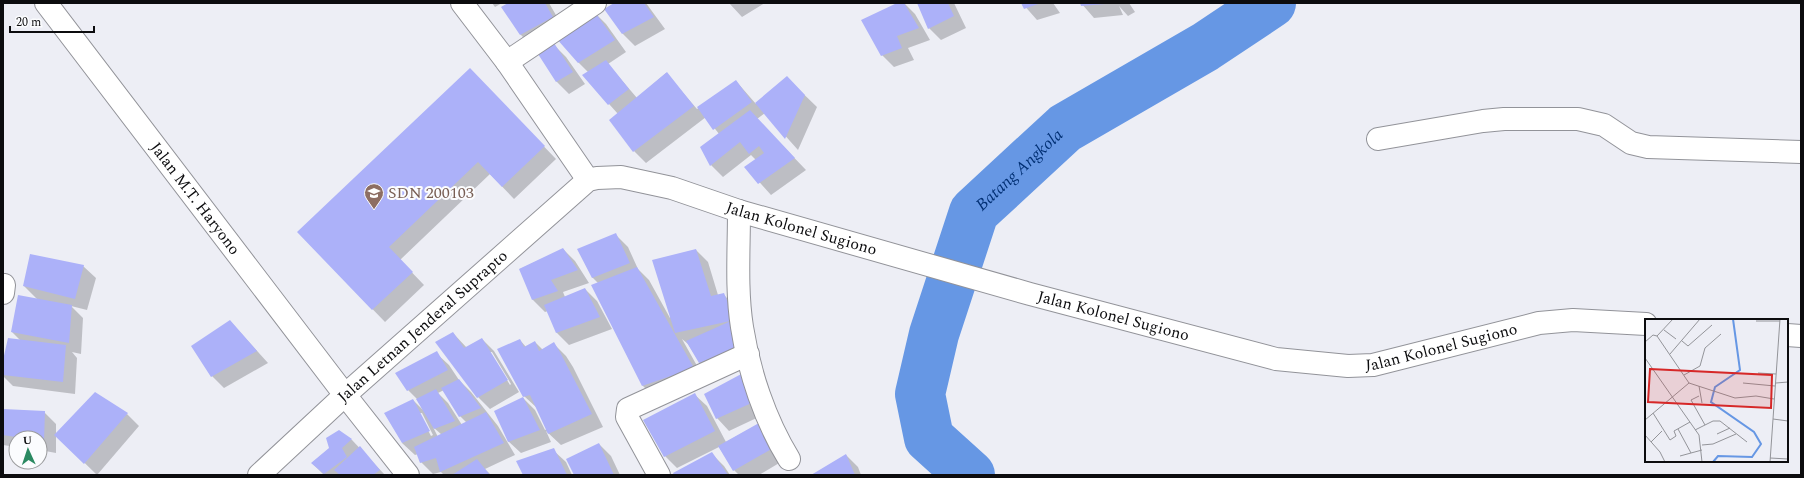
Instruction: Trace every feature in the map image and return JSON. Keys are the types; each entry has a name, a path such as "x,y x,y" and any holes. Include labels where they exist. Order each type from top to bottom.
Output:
{"street":[{"name":"Jalan M.T. Haryono","path":"46,3 345,395 408,475"},
{"path":"462,3 507,62 588,180"},
{"path":"507,62 595,3"},
{"path":"1378,138 1504,119 1578,119 1604,125 1631,142 1648,147 1801,152"},
{"name":"Jalan Kolonel Sugiono","path":"588,180 609,177 637,179 672,188 738,211 1030,294 1276,359 1348,366 1374,365 1508,330 1545,322 1573,320 1645,324"},
{"name":"Jalan Letnan Jenderal Suprapto","path":"259,475 345,395 588,180"},
{"path":"738,211 738,283 742,327 748,354 770,423 789,459"},
{"path":"1788,335 1801,336"},
{"path":"659,475 628,417 628,409 748,354"}],"building":[{"path":"508,3 545,3 553,17 520,35 501,7"},
{"path":"614,3 644,3 654,17 622,34 604,9"},
{"path":"897,3 904,3 919,28 897,36 902,48 881,56 861,20"},
{"path":"917,3 948,3 954,16 928,29"},
{"path":"1021,3 1041,3 1024,9"},
{"path":"1080,3 1105,3 1105,4 1081,6"},
{"path":"594,11 615,40 578,63 556,38"},
{"path":"554,43 573,72 556,82 538,54"},
{"path":"606,60 629,89 608,105 582,75"},
{"name":"SDN 200103","path":"470,68 545,146 502,187 478,162 389,247 413,272 372,310 297,232"},
{"path":"667,72 694,106 633,152 609,120"},
{"path":"787,76 805,95 785,139 755,103"},
{"path":"736,80 752,102 713,130 697,107"},
{"path":"750,110 795,158 758,184 744,167 764,153 759,146 749,154 740,142 710,166 700,147"},
{"path":"616,233 630,263 592,278 577,249"},
{"path":"563,248 578,270 551,280 558,291 532,300 519,269"},
{"path":"696,249 711,296 724,293 735,320 675,333 652,260"},
{"path":"30,254 84,265 75,299 23,286"},
{"path":"637,267 694,368 642,386 591,285"},
{"path":"585,288 600,317 556,333 544,305"},
{"path":"18,295 72,305 69,343 11,332"},
{"path":"230,320 257,351 211,377 191,346"},
{"path":"733,320 741,346 699,363 686,341"},
{"path":"453,332 464,348 482,338 508,380 477,398 435,342"},
{"path":"8,338 66,345 63,382 3,375 3,360"},
{"path":"520,339 524,347 535,341 539,351 554,342 592,414 548,434 530,395 523,397 497,349"},
{"path":"437,351 448,370 407,391 395,373"},
{"path":"745,372 756,401 716,419 704,394"},
{"path":"459,379 481,408 459,417 441,388"},
{"path":"436,389 455,421 434,429 416,399"},
{"path":"95,392 128,413 84,464 54,435"},
{"path":"695,393 715,431 664,457 643,420"},
{"path":"523,397 540,430 508,442 494,411"},
{"path":"413,399 430,431 402,443 384,413"},
{"path":"3,409 45,411 44,430 8,430 8,436 3,435"},
{"path":"486,412 504,443 440,472 436,458 420,463 414,447"},
{"path":"759,423 775,447 733,471 718,446"},
{"path":"339,430 352,439 342,448 347,457 324,474 311,463 329,448 326,438"},
{"path":"599,443 614,475 574,475 566,459"},
{"path":"360,446 380,470 373,475 340,475 334,470"},
{"path":"554,448 567,475 523,475 516,461"},
{"path":"712,452 728,475 674,475 673,473"},
{"path":"846,454 855,475 811,475"},
{"path":"477,459 490,475 452,475"}],"waterway":[{"name":"Batang Angkola","path":"970,475 929,438 920,394 934,334 974,212 1065,128 1205,47 1271,3"}],"place":[{"name":"SDN 200103","path":"374,210"}]}
